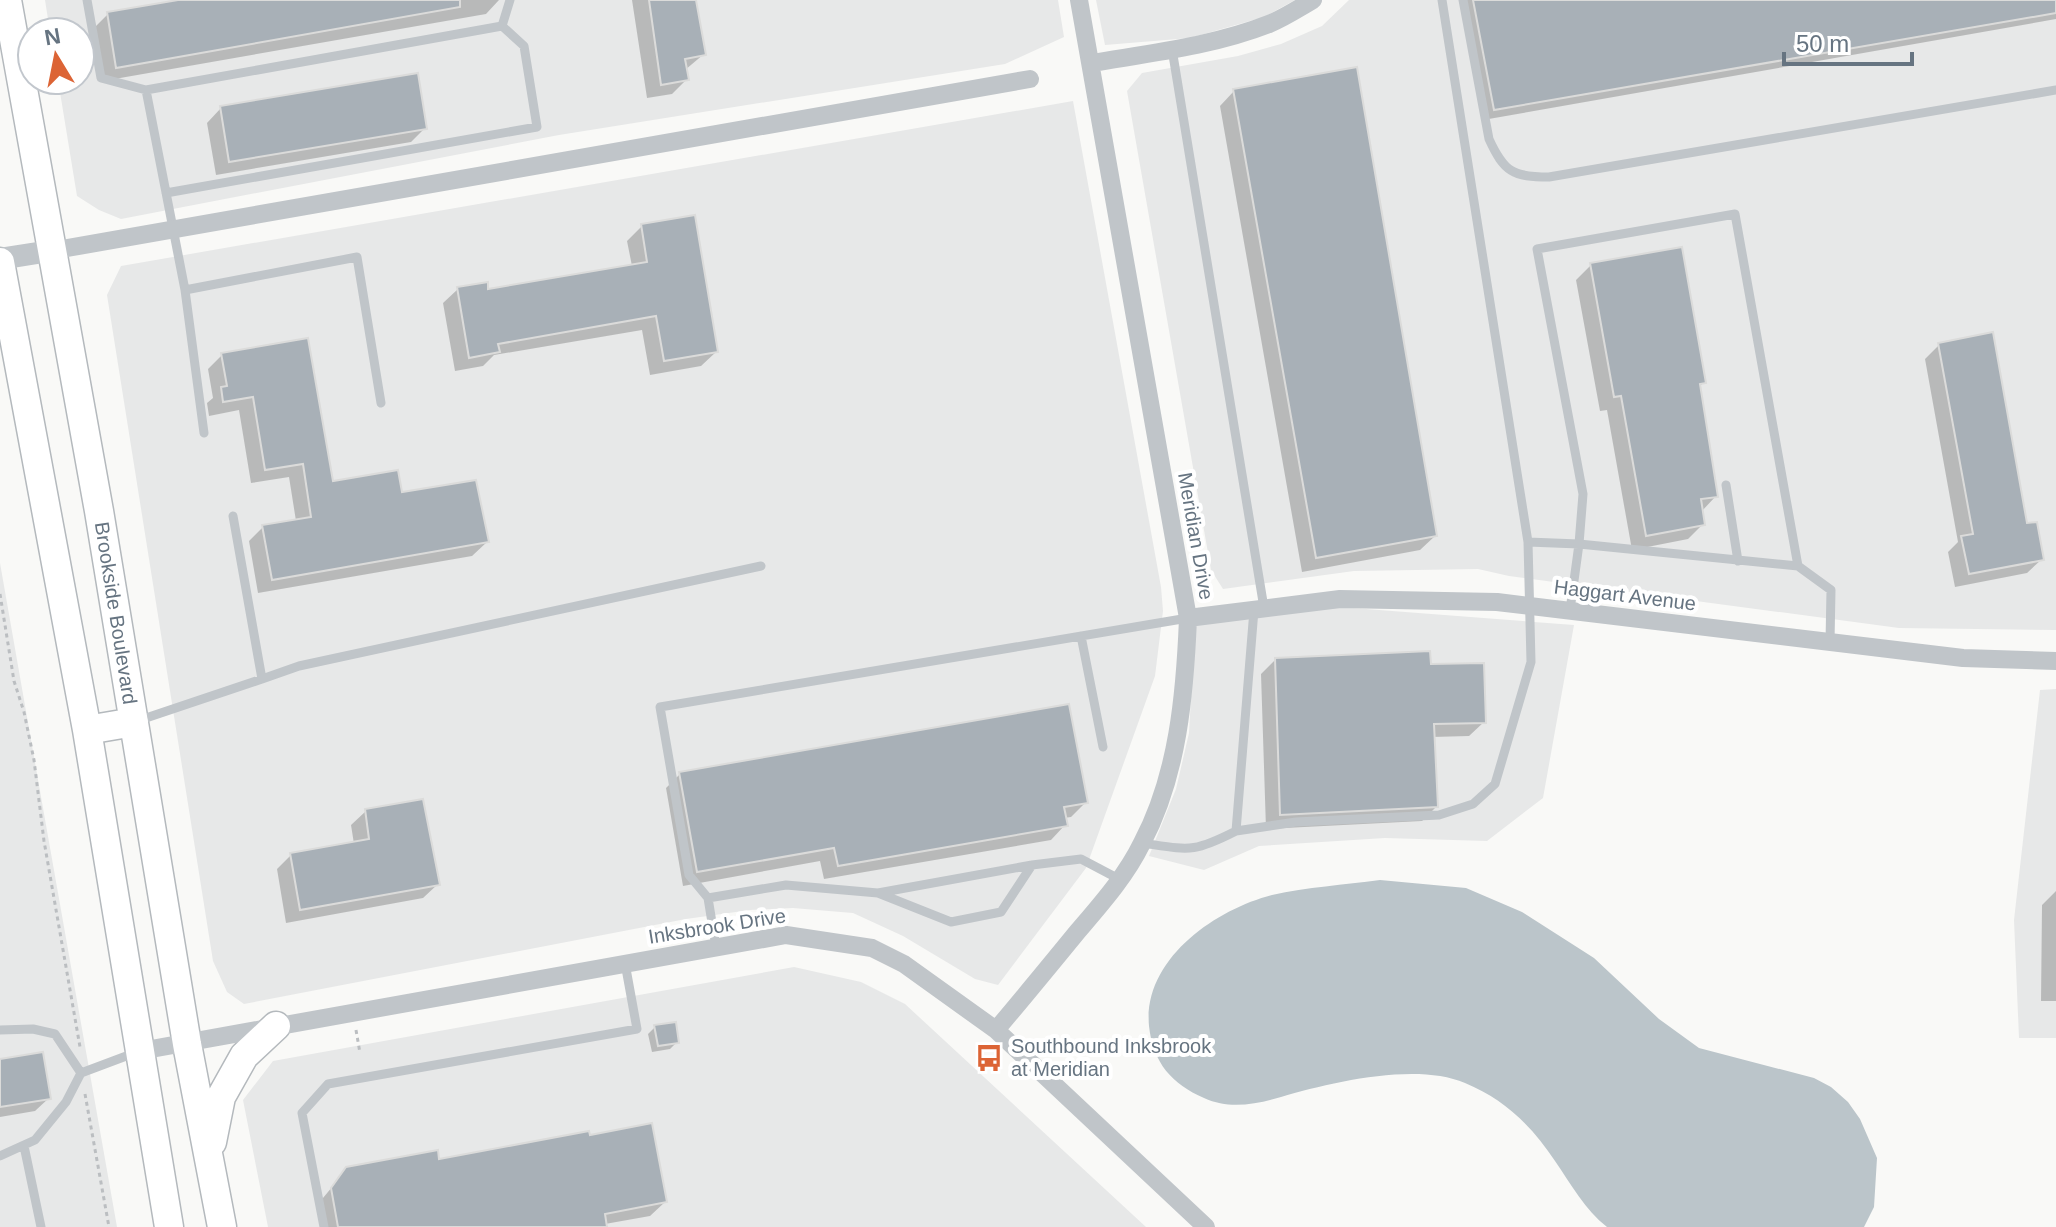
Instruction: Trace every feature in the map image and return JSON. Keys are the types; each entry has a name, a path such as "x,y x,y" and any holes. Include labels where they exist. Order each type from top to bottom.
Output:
{"main road":[{"name":"Brookside Boulevard","path":"7,0 99,511 187,1044 222,1227"},
{"path":"0,261 87,730 169,1227"},
{"path":"87,730 134,722"},
{"path":"208,1159 221,1097 244,1056 276,1026"}],"street":[{"name":"Meridian Drive","path":"996,1030 1119,879 1142,843 1163,794 1176,740 1186,664 1188,618 1079,0"},
{"path":"1092,63 1234,35 1272,23 1313,0"},
{"path":"0,261 1030,79"},
{"name":"Haggart Avenue","path":"1188,618 1340,599 1497,602 1963,658 2056,661"},
{"name":"Inksbrook Drive","path":"140,1051 786,935 872,948 904,964 996,1030 1206,1227"}],"lane":[{"path":"87,0 101,78 146,90 502,26"},
{"path":"502,26 510,0"},
{"path":"1142,843 1189,850 1204,847 1236,831 1296,822 1439,815 1473,804 1495,784 1531,662 1528,542 1442,0"},
{"path":"1463,0 1489,139 1497,156 1512,173 1524,177 1549,177 2056,90"},
{"path":"166,193 537,127 524,46 502,26"},
{"path":"1172,49 1259,609 1236,831"},
{"path":"146,90 185,290 204,433"},
{"path":"1570,610 1583,494 1537,249 1735,214 1798,566"},
{"path":"185,290 357,257 381,403"},
{"path":"1726,485 1738,561"},
{"path":"233,516 262,679"},
{"path":"1528,542 1579,544 1798,566 1831,590 1830,642"},
{"path":"134,722 299,666 761,566"},
{"path":"716,947 708,898 689,875 660,707 1188,618"},
{"path":"1081,636 1103,747"},
{"path":"708,898 786,885 878,893 1081,859 1119,879"},
{"path":"878,893 951,922 1001,912 1032,865"},
{"path":"324,1227 302,1113 328,1084 637,1029 625,963"},
{"path":"0,1030 33,1029 55,1034 82,1072"},
{"path":"0,1156 35,1140 66,1102 82,1072 140,1051"},
{"path":"24,1146 41,1227"}],"path":[{"path":"0,594 14,681 34,760 44,841 109,1227"},
{"path":"354,1023 360,1053"}],"shaded area":[{"path":"45,0 1058,0 1064,37 1005,64 559,135 121,219 77,196 61,96 96,96 96,16 48,16"},
{"path":"1096,0 1295,0 1264,17 1190,38 1105,45"},
{"path":"1349,0 2056,0 2056,630 1899,628 1509,576 1478,569 1354,571 1223,589 1211,570 1127,91 1142,73 1238,56 1281,44 1322,26"},
{"path":"1073,101 1163,611 1155,676 1086,868 998,985 975,979 903,936 853,913 793,908 750,910 686,919 244,1004 227,992 213,961 107,295 121,266"},
{"path":"0,563 40,791 117,1227 0,1227"},
{"path":"1340,607 1574,625 1543,798 1487,841 1385,838 1259,846 1204,870 1149,856 1176,789 1189,733 1195,625"},
{"path":"2056,689 2056,1038 2019,1038 2014,920 2040,690"},
{"path":"1380,880 1466,888 1522,912 1594,958 1659,1019 1699,1048 1814,1078 1831,1087 1848,1102 1860,1119 1877,1158 1874,1207 1864,1227 1607,1227 1585,1205 1527,1125 1505,1105 1465,1083 1423,1074 1374,1076 1262,1102 1233,1105 1204,1098 1182,1086 1166,1071 1151,1039 1150,1002 1158,980 1186,941 1227,913 1272,895"},
{"path":"794,967 861,982 905,1004 1146,1227 268,1227 243,1100 273,1061"}],"building":[{"path":"178,0 460,0 460,7 116,68 107,12"},
{"path":"649,0 696,0 706,55 685,59 689,80 661,85"},
{"path":"1473,0 2056,0 2056,13 1494,110"},
{"path":"1357,67 1437,536 1316,558 1233,89"},
{"path":"418,73 427,129 229,162 220,106"},
{"path":"695,215 718,352 664,361 656,316 498,344 500,352 469,358 457,287 488,282 488,289 647,262 641,224"},
{"path":"1682,247 1706,383 1700,384 1718,497 1701,499 1705,525 1646,536 1621,396 1614,397 1590,263"},
{"path":"1993,332 2027,523 2037,522 2044,560 1969,574 1961,536 1973,534 1938,343"},
{"path":"308,338 333,481 398,470 402,492 476,480 489,542 272,580 262,525 311,517 303,464 265,470 253,397 223,402 221,387 227,386 221,353"},
{"path":"1430,651 1431,664 1484,663 1486,723 1434,724 1438,807 1280,815 1275,658"},
{"path":"1069,704 1088,803 1064,807 1068,826 838,866 834,848 697,872 679,772"},
{"path":"423,799 440,885 300,910 290,853 369,839 365,809"},
{"path":"676,1022 679,1043 658,1046 654,1025"},
{"path":"43,1052 51,1099 0,1107 0,1059"},
{"path":"652,1123 667,1202 605,1214 607,1227 338,1227 331,1188 346,1167 438,1150 439,1159 589,1131 590,1135"}],"place":[{"name":"Southbound Inksbrook at Meridian","path":"989,1058"}]}
